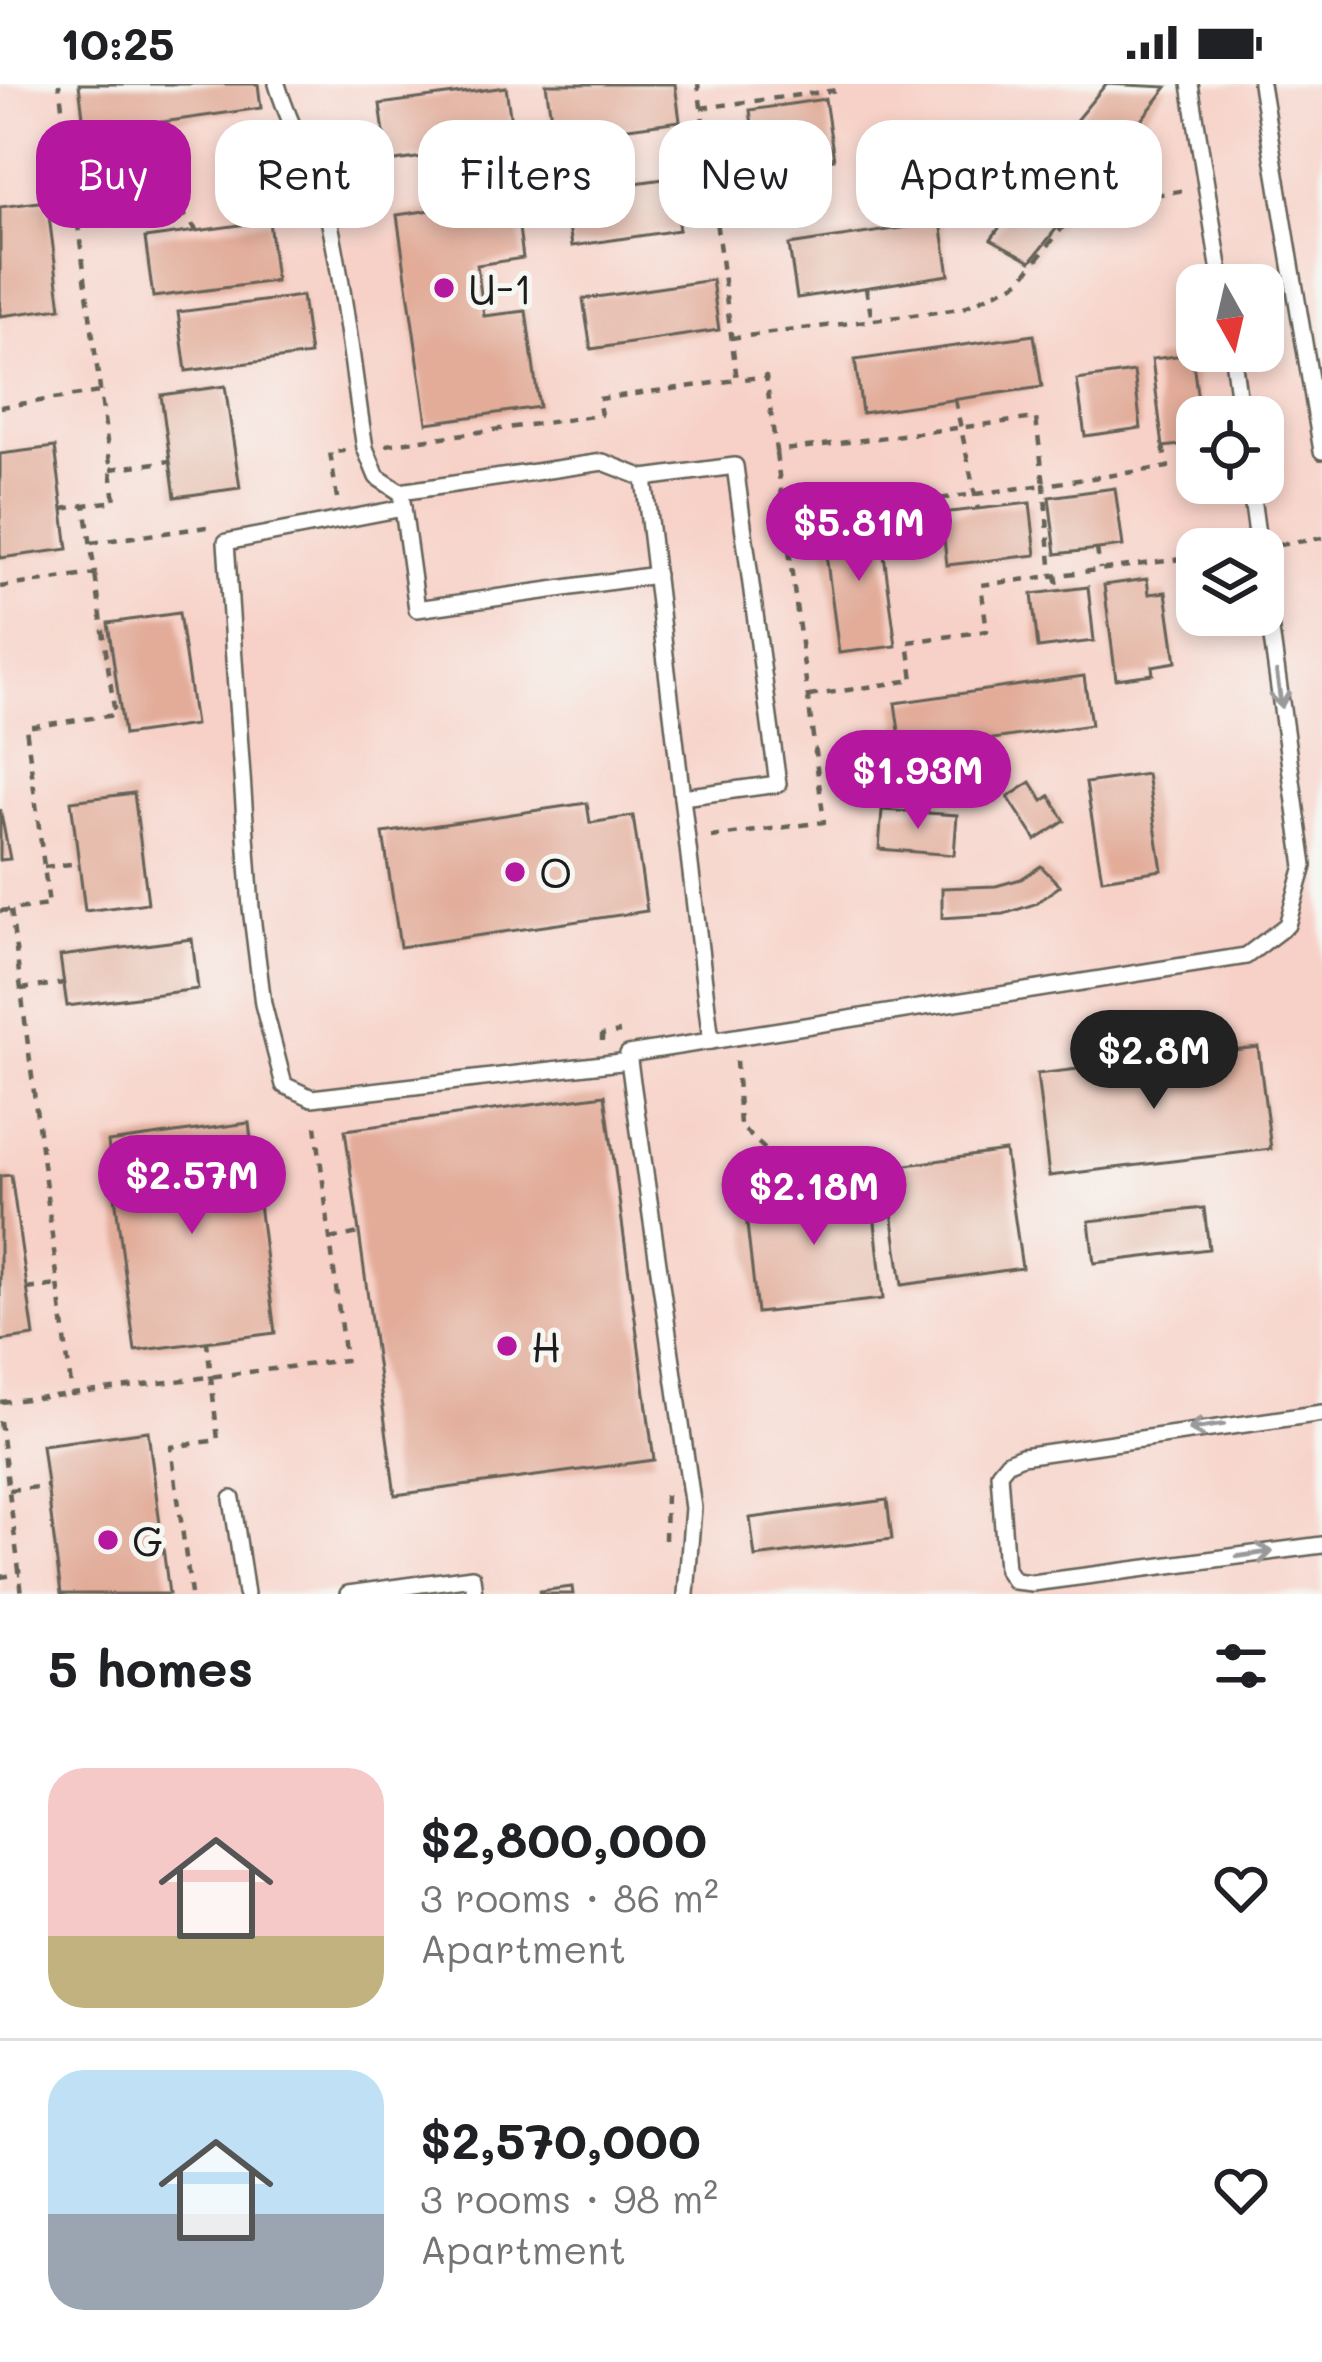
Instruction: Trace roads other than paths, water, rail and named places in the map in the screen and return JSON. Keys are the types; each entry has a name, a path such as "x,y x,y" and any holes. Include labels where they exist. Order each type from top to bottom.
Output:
{"lane":[{"path":"277,84 288,123 316,179 330,222 365,448 377,477 401,500 417,609 656,575"},
{"path":"1190,84 1219,264"},
{"path":"1261,84 1322,452"},
{"path":"629,1061 312,1098 284,1085 263,1004 251,908 226,542 401,500 603,462 644,478 734,466 778,784 682,797"},
{"path":"644,478 711,1041"},
{"path":"686,1594 694,1508 628,1054 1246,956 1287,925 1313,865 1274,636"},
{"path":"1322,1413 1022,1456 999,1473 1006,1569 1014,1581 1322,1544"},
{"path":"232,1499 246,1594"},
{"path":"348,1594 472,1577 475,1594"}],"place":[{"name":"U-1","path":"444,288"},
{"name":"O","path":"515,872"},
{"name":"H","path":"507,1346"},
{"name":"G","path":"108,1540"}]}
